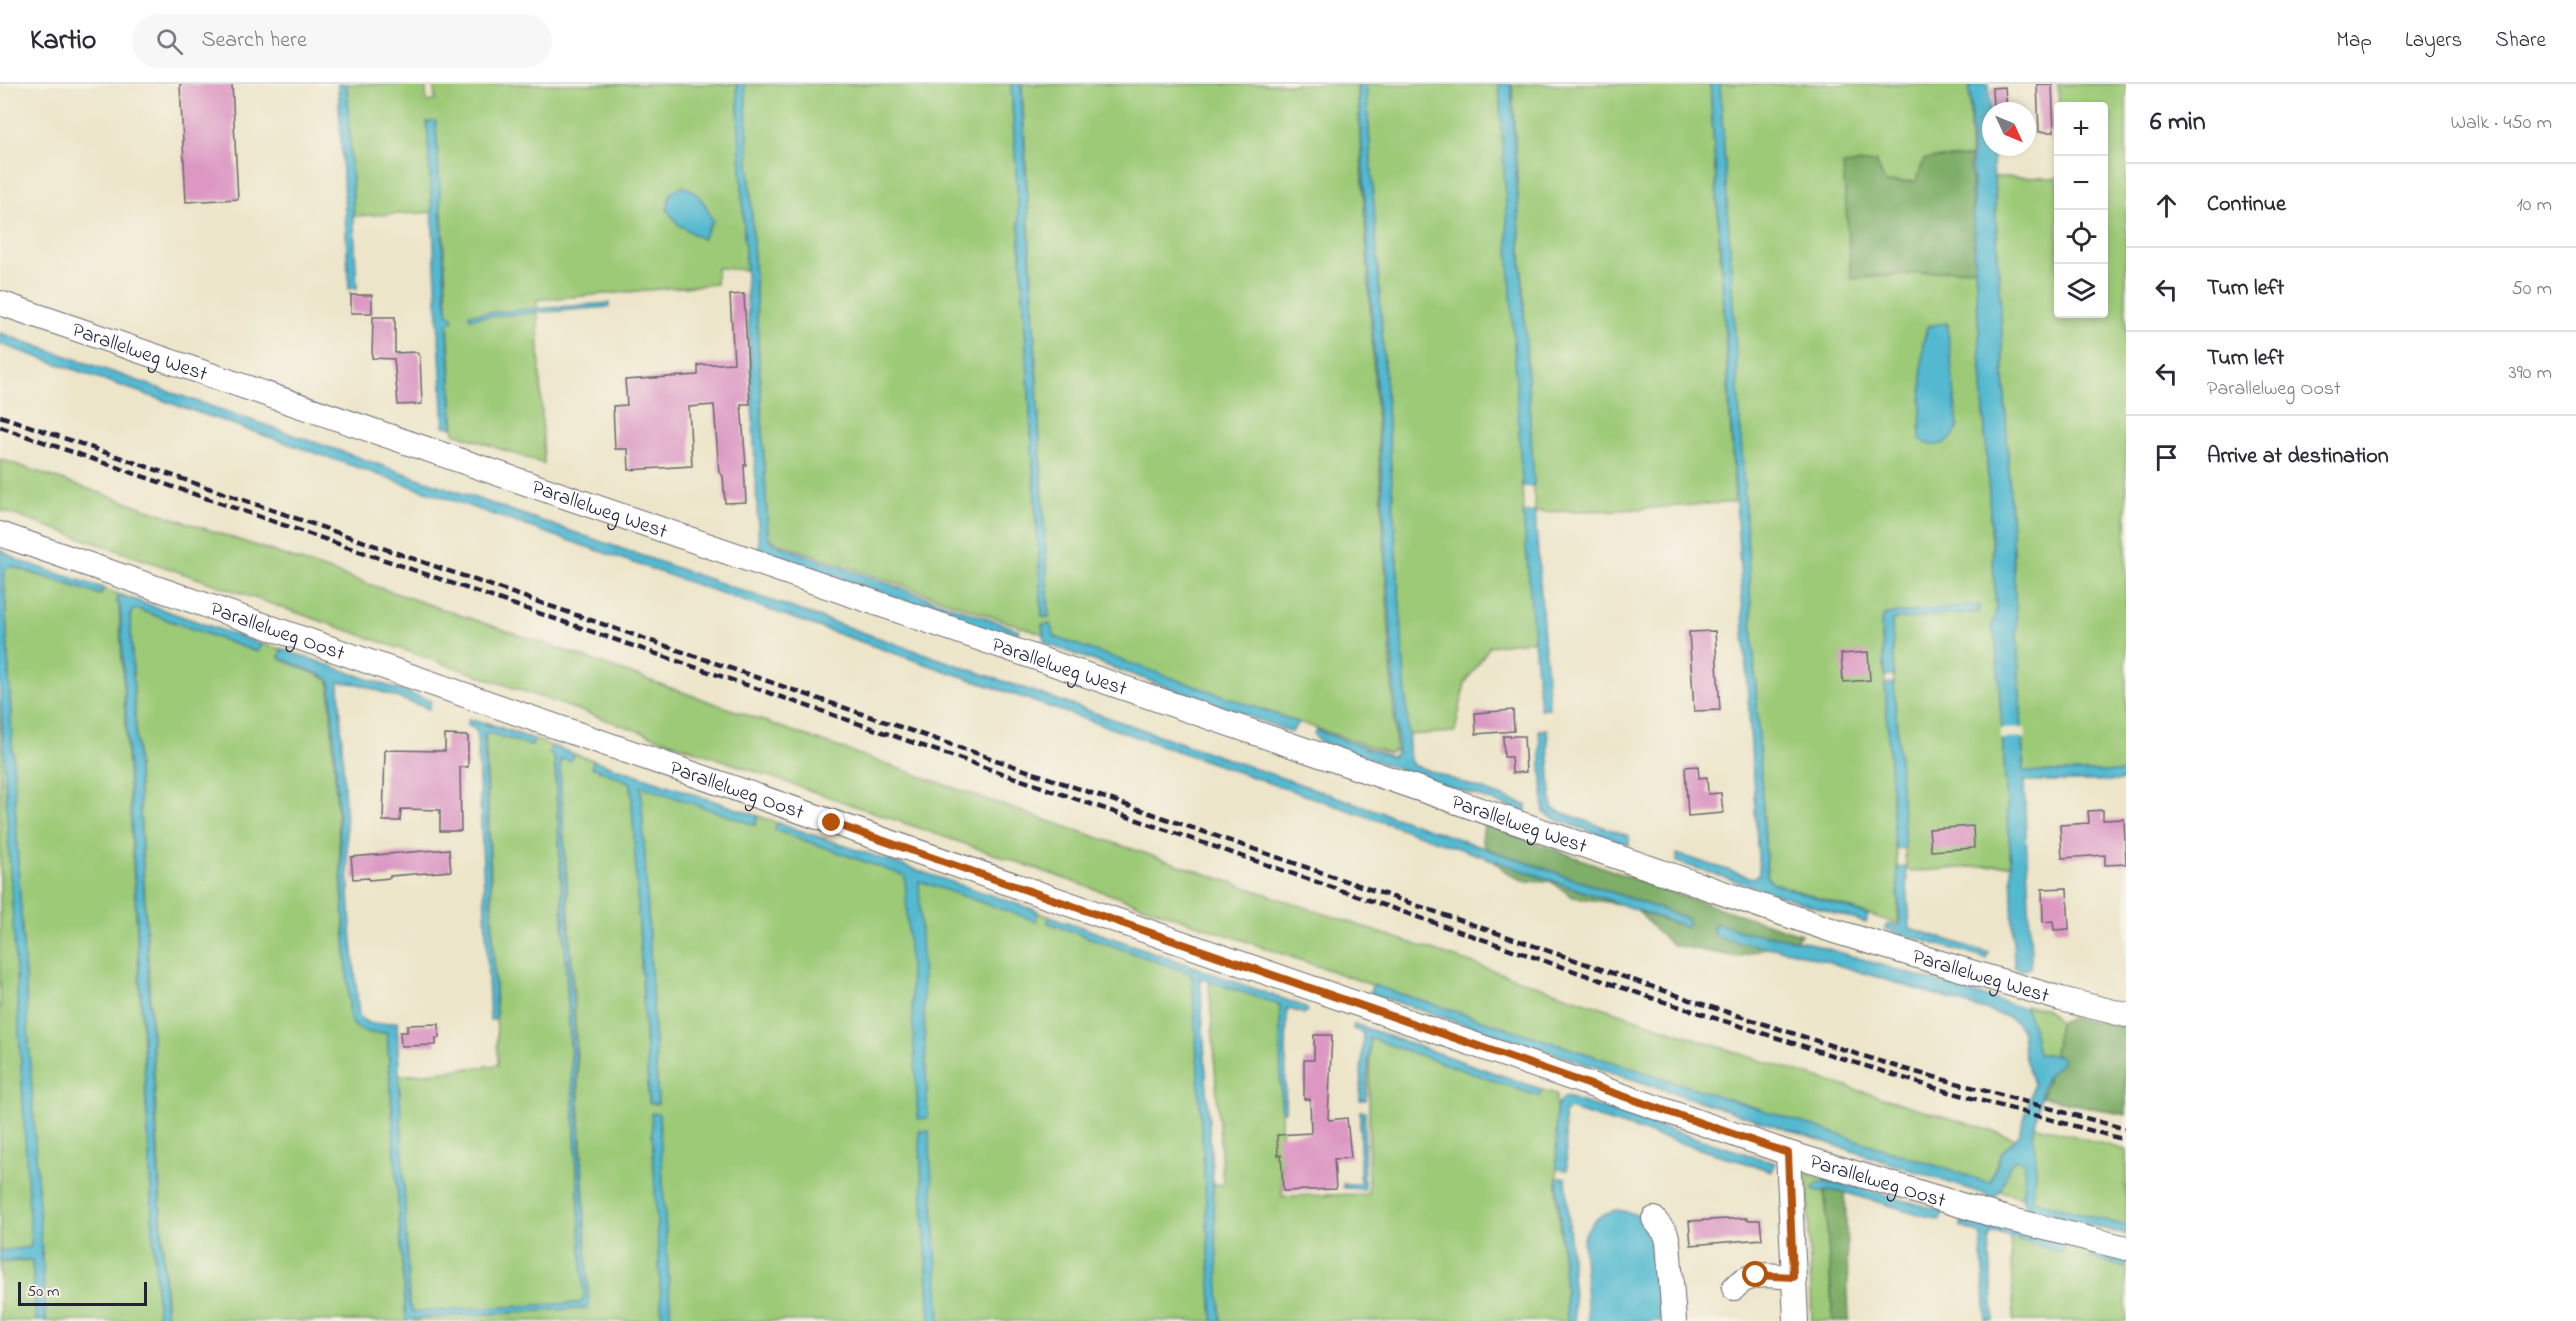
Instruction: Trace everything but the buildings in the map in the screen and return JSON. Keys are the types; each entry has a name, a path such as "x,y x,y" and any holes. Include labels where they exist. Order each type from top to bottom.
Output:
{"street":[{"name":"Parallelweg West","path":"0,303 1834,931 2061,999 2126,1016"},
{"name":"Parallelweg Oost","path":"0,534 1788,1153 2004,1218 2126,1248"},
{"path":"1788,1153 1796,1321"},
{"path":"1654,1219 1666,1234 1668,1242 1674,1321"},
{"path":"1734,1288 1747,1277 1756,1275 1793,1277"}],"green space":[{"path":"347,84 425,84 427,102 435,101 434,84 737,84 746,270 717,268 716,284 537,300 544,464 454,433 442,212 354,216"},
{"path":"745,84 1011,84 1042,617 1049,617 1022,84 1357,84 1396,750 1388,753 770,540"},
{"path":"1366,84 1499,84 1521,444 1523,513 1535,640 1490,646 1465,683 1455,732 1408,735"},
{"path":"1512,84 1710,84 1735,502 1623,510 1535,512"},
{"path":"1720,84 1970,84 1970,157 1924,159 1917,181 1885,183 1876,162 1851,279 1975,268 1996,609 1992,628 1996,641 2011,864 1911,872 1906,867 1890,624 1896,619 1978,612 1979,606 1889,614 1883,617 1881,623 1898,876 1898,924 1773,883 1767,876","holes":["1948,324 1948,331 1922,386 1923,344 1927,327"]},
{"path":"2058,84 2126,84 2126,772 2024,773 1994,177 2054,178 2054,318 2108,318 2108,102 2059,102"},
{"path":"1970,157 1975,268 1851,279 1843,165 1876,162 1885,183 1917,181 1924,159"},
{"path":"0,459 566,651 1022,812 1756,1059 2015,1138 2001,1153 1989,1183 1372,985 0,510"},
{"path":"10,566 101,595 103,588 118,594 158,1321 46,1321 18,864 4,571"},
{"path":"137,609 257,652 261,644 282,649 279,658 329,680 350,1020 366,1032 387,1033 406,1321 167,1321 130,618 132,611"},
{"path":"0,689 32,1247 0,1251"},
{"path":"485,722 552,746 550,753 554,756 584,1298 583,1303 412,1312 409,1304 399,1076 498,1065"},
{"path":"574,754 593,760 592,767 631,783 649,1103 658,1104 641,785 755,825 758,816 1199,968 1214,1201 1213,1185 1223,1184 1209,980 1280,1005 1282,1196 1368,1194 1370,1034 1556,1094 1557,1199 1568,1321 413,1321 421,1318 589,1308 574,993 560,772 561,759 571,760"},
{"path":"1484,824 1685,897 1801,934 1795,940 1740,931 1717,923 1713,928 1713,934 1727,940 1767,947 1738,957 1673,945 1657,932 1638,911 1685,927 1686,918 1485,848 1482,840"},
{"path":"1495,861 1619,904 1573,897 1550,881 1534,882 1520,879 1507,872"},
{"path":"2025,1006 2044,1008 2059,1022 2053,1059 2042,1097 2035,1097 2029,1018"},
{"path":"2070,1018 2126,1026 2126,1115 2042,1097 2053,1060 2059,1022"},
{"path":"2034,1125 2126,1150 2126,1226 1997,1190 2008,1156"},
{"path":"1807,1173 1824,1178 1833,1321 1812,1321"},
{"path":"1824,1178 1845,1184 1849,1321 1833,1321"},
{"path":"2010,1237 2062,1252 2065,1243 2126,1261 2126,1321 2014,1321"},
{"path":"32,1260 36,1321 0,1321 0,1263"}],"water":[{"path":"338,84 347,84 357,288 349,289"},
{"path":"737,84 745,84 768,536 775,544 1019,630 1014,640 759,549"},
{"path":"1011,84 1021,84 1049,617 1042,617"},
{"path":"1358,84 1366,84 1410,760 1413,765 1526,805 1526,813 1318,741 1314,734 1316,730 1391,757 1398,751"},
{"path":"1499,84 1511,84 1534,486 1522,486"},
{"path":"1710,84 1720,84 1767,876 1773,883 1868,915 1866,923 1677,862 1677,854 1753,878 1759,874"},
{"path":"1970,84 1989,84 1990,102 1982,102 1982,156 1993,156 2024,772 2126,772 2126,781 2024,781 2031,958 2030,968 2022,970 2014,967 2011,864 1996,641 1992,628 1996,609 1975,268"},
{"path":"436,121 446,303 448,314 453,316 453,321 448,323 448,334 453,428 444,426 427,122"},
{"path":"682,186 702,199 713,221 702,239 679,225 667,210 670,194"},
{"path":"609,303 609,307 470,318 469,314"},
{"path":"1947,323 1958,427 1952,438 1942,444 1931,445 1920,439 1923,344 1928,326"},
{"path":"0,333 1686,918 1689,923 1686,927 0,344"},
{"path":"1535,512 1549,708 1540,709 1523,513"},
{"path":"0,550 20,561 103,588 101,595 11,566 4,571 18,864 46,1321 36,1321 32,1260 0,1261 0,1251 31,1247 0,689"},
{"path":"118,594 261,644 257,652 137,609 132,611 130,617 166,1321 158,1321"},
{"path":"1979,605 1979,612 1892,620 1894,675 1885,676 1881,623 1883,617 1889,614"},
{"path":"1050,624 1055,637 1298,722 1292,732 1050,645 1044,641 1042,625"},
{"path":"282,649 431,701 429,709 359,684 339,682 351,931 359,1016 372,1023 397,1022 409,1304 413,1312 579,1303 584,1298 555,759 549,753 552,746 574,754 571,761 561,759 560,772 589,1308 421,1318 406,1321 387,1033 362,1031 350,1020 331,686 329,680 323,676 279,658"},
{"path":"1894,683 1905,848 1895,849 1885,684"},
{"path":"469,719 534,739 532,746 489,733 484,734 496,1020 490,1020 477,733 475,729 467,725"},
{"path":"1547,729 1552,807 1629,836 1629,845 1555,819 1544,812 1539,730"},
{"path":"593,760 758,816 755,825 641,786 658,1104 649,1103 631,783 592,767"},
{"path":"777,823 1038,911 1036,921 919,881 928,1118 918,1119 905,876 775,830"},
{"path":"1906,867 1910,928 1989,953 1987,959 1885,929 1887,924 1897,926 1900,924 1897,868"},
{"path":"1050,916 1306,1007 1307,1011 1304,1014 1287,1008 1285,1111 1281,1110 1280,1005 1200,978 1221,1321 1213,1321 1192,974 1048,923"},
{"path":"1717,923 1740,931 1802,941 2026,1009 2032,1024 2038,1054 2058,1055 2063,1061 2046,1077 2042,1088 2033,1136 2036,1160 2033,1200 2126,1226 2126,1235 2025,1206 2022,1195 2024,1162 2017,1159 2009,1167 2001,1190 1993,1197 1369,993 1373,985 1990,1183 2001,1153 2020,1133 2033,1084 2024,1055 2022,1030 2016,1022 2008,1017 1795,952 1727,940 1713,934 1713,928"},
{"path":"1354,1024 1541,1089 1540,1097 1370,1038 1366,1100 1360,1100 1363,1033 1353,1029"},
{"path":"1566,1097 1775,1163 1772,1171 1569,1109 1564,1114 1567,1170 1557,1169 1556,1109 1560,1101"},
{"path":"1360,1111 1365,1111 1364,1189 1343,1188 1343,1184 1360,1184"},
{"path":"651,1113 659,1114 671,1321 662,1321"},
{"path":"919,1131 929,1131 940,1321 930,1321"},
{"path":"1557,1178 1566,1178 1575,1321 1567,1321"},
{"path":"1819,1182 1856,1187 1942,1211 1943,1214 1939,1220 1840,1191 1815,1191 1813,1188"},
{"path":"1616,1210 1629,1212 1639,1217 1651,1231 1654,1240 1661,1321 1588,1321 1583,1238 1596,1220"},
{"path":"1962,1219 2065,1243 2063,1253 1997,1233 1991,1234 1989,1239 1994,1321 1986,1321 1981,1237 1978,1233 1961,1227"},
{"path":"2092,1251 2126,1260 2126,1267 2090,1258"}],"pier":[{"path":"2025,728 2026,738 2000,739 2000,729"}],"railway":[{"path":"0,416 1708,1006 1901,1068 2126,1129"},
{"path":"0,427 1655,999 1935,1088 2126,1140"}],"route":[{"path":"832,823 1788,1153 1793,1277 1756,1275"}]}
